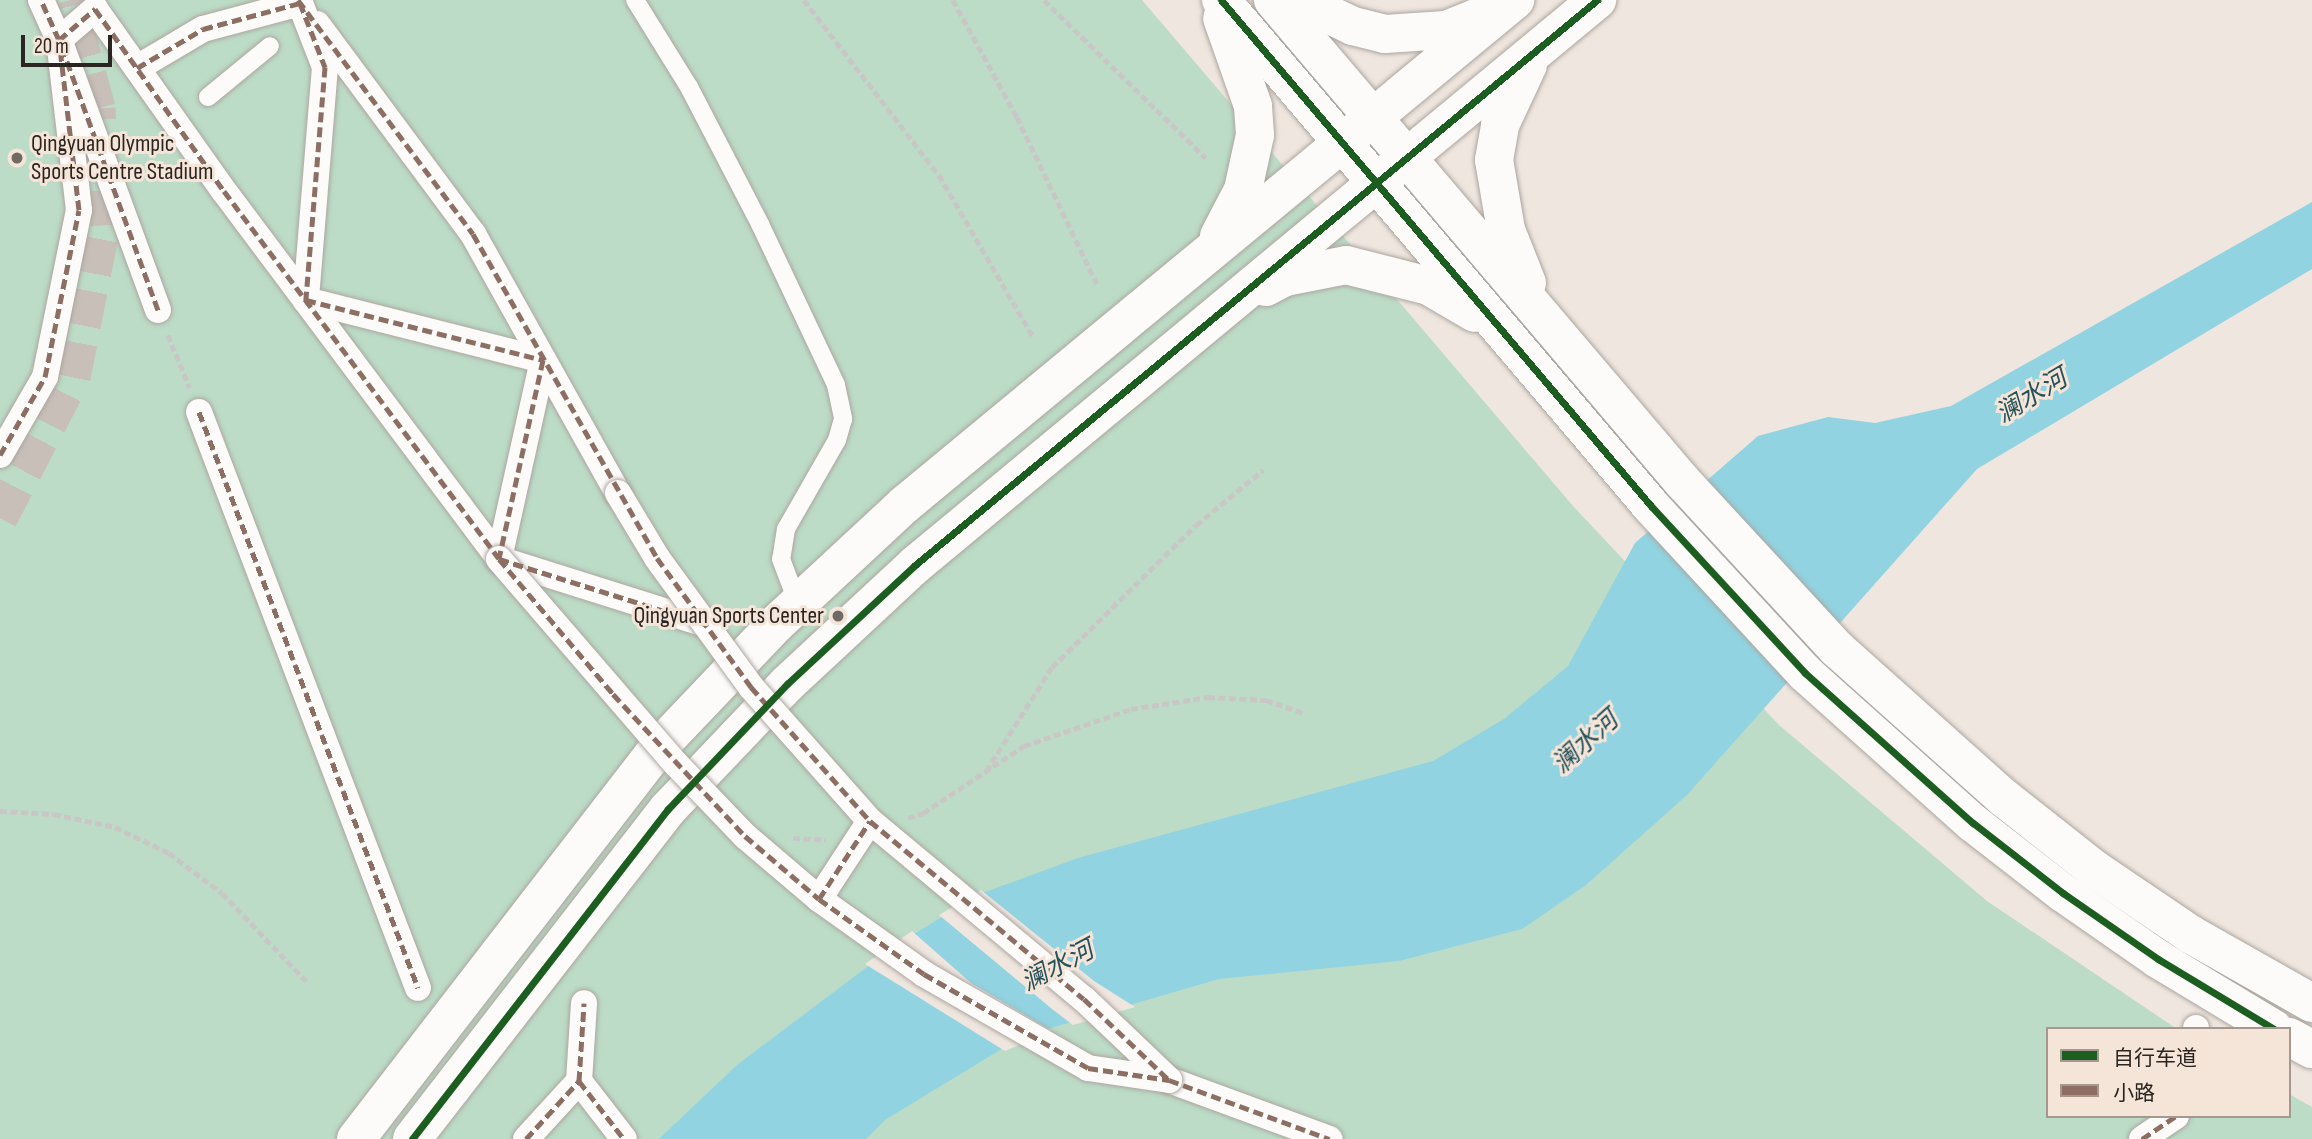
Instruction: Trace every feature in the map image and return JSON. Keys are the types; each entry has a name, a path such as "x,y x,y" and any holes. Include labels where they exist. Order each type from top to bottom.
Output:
{"street":[{"path":"41,0 59,40 158,310"},
{"path":"1210,252 1243,190 1255,135 1253,106 1241,63 1214,0"},
{"path":"1221,0 1651,506 1805,673 1973,822 2063,893 2158,959 2271,1027"},
{"path":"1273,0 1682,481 1836,648 2004,798 2094,869 2190,934 2312,1003"},
{"path":"1299,0 1353,26 1409,36 1446,30 1511,3"},
{"path":"412,1139 668,809 787,684 915,565 1597,0"},
{"path":"137,68 203,29 299,1"},
{"path":"299,1 324,67 306,300"},
{"path":"299,1 473,234 618,493 705,624 751,687 870,821 1084,999 1169,1080"},
{"path":"356,1139 657,749 798,604 904,505 1511,3"},
{"path":"59,40 95,9 306,300 499,558 676,764 745,836 819,899 924,974 1088,1068 1169,1080 1329,1139"},
{"path":"0,455 45,377 79,210 59,40"},
{"path":"1535,51 1500,125 1494,160 1506,230 1524,277 1552,328"},
{"path":"1224,309 1285,277 1346,265 1429,286 1500,327"},
{"path":"306,300 543,360"},
{"path":"499,558 543,360"},
{"path":"199,412 418,988"},
{"path":"499,558 705,624"},
{"path":"819,899 870,821"},
{"path":"526,1139 579,1081 584,1003"},
{"path":"2291,1038 2312,1049"},
{"path":"579,1081 621,1136"},
{"path":"2142,1139 2173,1118"}],"lane":[{"path":"635,0 730,167 836,385 843,419 838,440 786,528 781,559 798,604"},
{"path":"208,97 270,46"}],"path":[{"path":"804,0 939,175 1034,338"},
{"path":"953,0 1017,117 1097,284"},
{"path":"1044,0 1206,158"},
{"path":"158,310 199,412"},
{"path":"985,772 1052,667 1196,525 1263,470"},
{"path":"897,822 923,813 1024,746 1131,709 1208,697 1266,700 1306,714"},
{"path":"0,811 54,814 116,827 169,853 222,893 306,981"},
{"path":"782,836 832,839"}],"green space":[{"name":"Qingyuan Sports Center","path":"0,0 1142,0 1573,506 1779,725 1987,901 2174,1027 2046,1027 2046,1118 2291,1118 2291,1095 2312,1107 2312,1139 0,1139"}],"water":[{"name":"澜水河","path":"2312,202 2312,269 1977,469 1687,795 1586,885 1522,929 1399,961 1219,979 1023,1036 885,1120 866,1139 659,1139 738,1064 895,946 977,895 1078,858 1433,761 1504,719 1568,666 1635,543 1758,436 1828,417 1875,423 1951,406"}],"pier":[{"path":"981,890 1094,981 1135,1007 1073,1025 939,915"},
{"path":"912,931 971,983 1052,1031 1005,1051 865,964"}],"tunnel":[{"path":"0,518 73,377 103,225 98,108 69,0"}],"marked path":[{"path":"0,455 45,377 79,210 59,40 41,0"},
{"path":"298,0 473,234 657,558 751,687 870,821 1084,999 1169,1080"},
{"path":"137,68 203,29 300,3 325,67 306,300 543,360 499,559"},
{"path":"158,310 59,40 95,9 224,191 499,559 613,694 745,836 819,899 924,974 1088,1068 1169,1080 1329,1139"},
{"path":"199,412 418,988"},
{"path":"499,559 705,624"},
{"path":"819,899 870,821"},
{"path":"526,1139 579,1081 584,1003"},
{"path":"579,1081 624,1139"},
{"path":"2142,1139 2173,1118"}],"cycle path":[{"path":"1221,0 1651,506 1805,673 1973,823 2063,893 2158,959 2271,1027"},
{"path":"412,1139 668,809 787,684 915,565 1597,0"}],"place":[{"name":"Qingyuan Olympic Sports Centre Stadium","path":"17,158"},
{"name":"Qingyuan Sports Center","path":"838,616"}]}
